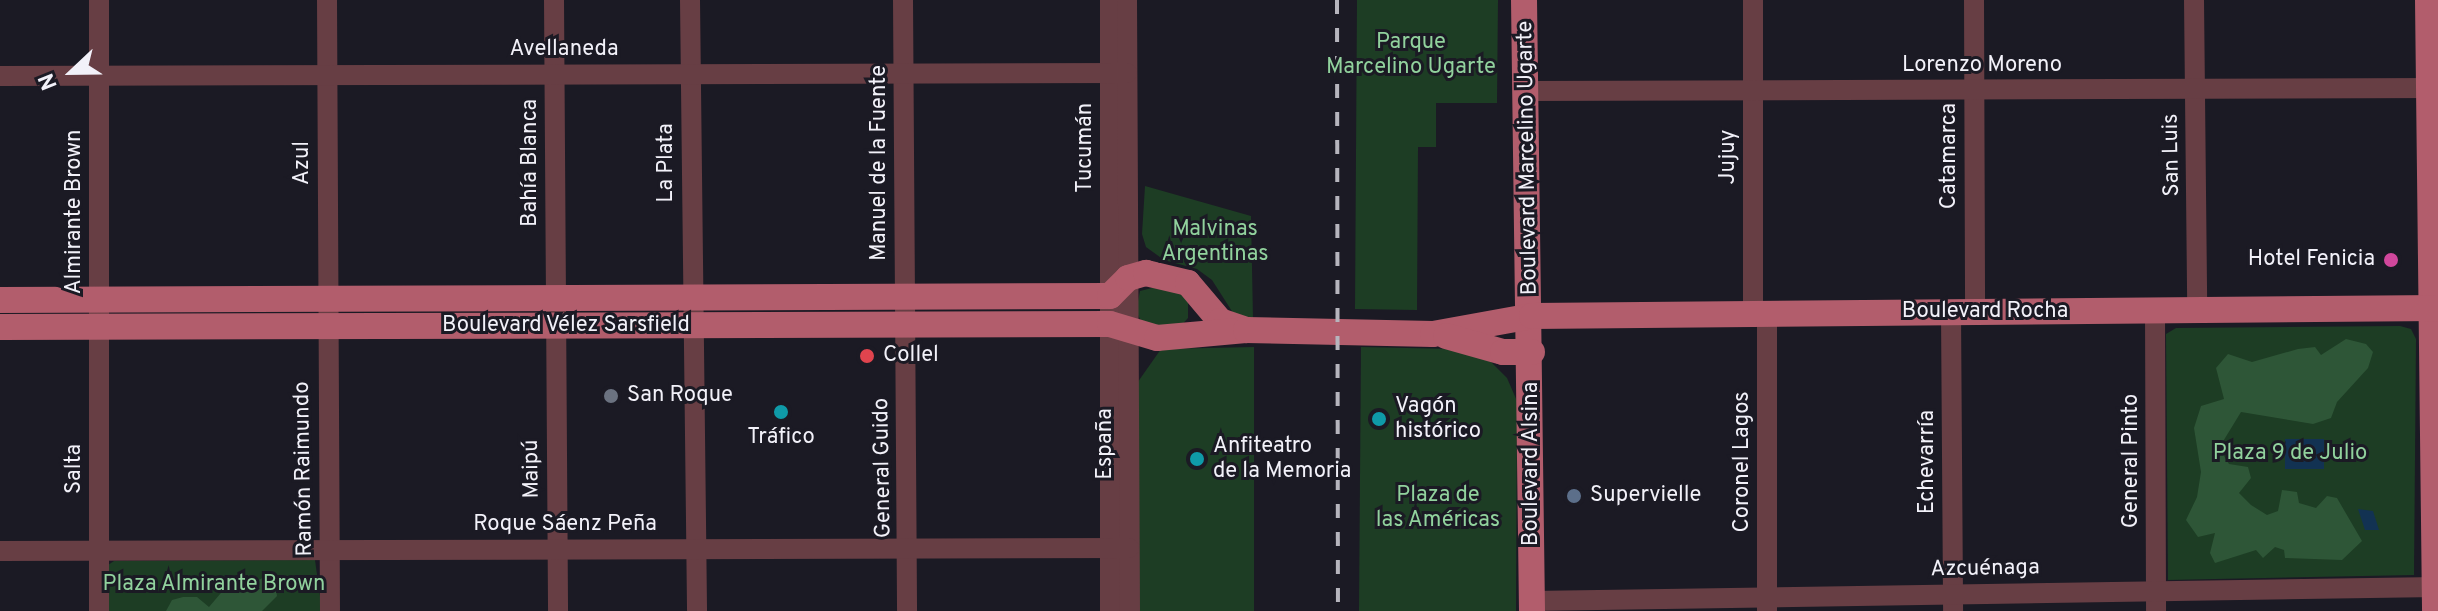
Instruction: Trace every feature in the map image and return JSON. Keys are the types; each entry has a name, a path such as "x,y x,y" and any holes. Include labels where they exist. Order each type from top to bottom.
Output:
{"main road":[{"name":"Boulevard Marcelino Ugarte","path":"1524,0 1532,316"},
{"path":"2428,0 2434,88 2436,595"},
{"name":"Boulevard Vélez Sarsfield","path":"0,300 905,298 1119,287 1146,273 1177,278 1194,288 1220,321 1246,330"},
{"name":"Boulevard Rocha","path":"1433,334 1532,316 2435,308"},
{"name":"Boulevard Alsina","path":"1532,316 1532,606"},
{"name":"Boulevard Vélez Sarsfield","path":"0,327 905,325 1120,329 1184,338 1246,330 1433,334"},
{"path":"1433,334 1503,352 1532,352"}],"street":[{"name":"Almirante Brown","path":"99,0 99,327"},
{"name":"Azul","path":"327,0 327,327"},
{"name":"Bahía Blanca","path":"554,0 554,326"},
{"name":"La Plata","path":"690,0 697,611"},
{"name":"Manuel de la Fuente","path":"903,0 905,325"},
{"name":"Tucumán","path":"1110,0 1118,74 1119,287"},
{"name":"Tucumán","path":"1118,74 1127,0"},
{"name":"Jujuy","path":"1753,0 1760,314"},
{"name":"Catamarca","path":"1963,312 1974,90 1974,0"},
{"name":"San Luis","path":"2194,0 2197,310"},
{"name":"Avellaneda","path":"0,76 1118,74"},
{"name":"Lorenzo Moreno","path":"1526,91 2434,88"},
{"name":"España","path":"1110,611 1120,548 1119,287"},
{"name":"General Pinto","path":"2155,311 2156,601"},
{"name":"Echevarría","path":"1953,602 1963,312"},
{"name":"Coronel Lagos","path":"1760,314 1767,604"},
{"name":"General Guido","path":"905,325 907,611"},
{"name":"Maipú","path":"554,326 558,611"},
{"name":"Salta","path":"99,327 99,611"},
{"name":"Ramón Raimundo","path":"327,327 330,611"},
{"name":"España","path":"1120,548 1130,611"},
{"name":"Roque Sáenz Peña","path":"0,551 1120,548"},
{"name":"Azcuénaga","path":"1532,606 2156,601 2436,595"}],"green space":[{"name":"Parque Marcelino Ugarte","path":"1357,0 1498,0 1497,103 1436,103 1436,147 1418,147 1417,310 1355,309"},
{"name":"Malvinas Argentinas","path":"1145,186 1251,216 1253,319 1235,316 1212,280 1197,269 1164,260 1146,247 1142,234"},
{"path":"1168,284 1188,300 1188,318 1178,329 1142,323 1136,311 1140,291"},
{"name":"Plaza 9 de Julio","path":"2400,326 2411,329 2416,339 2414,575 2168,580 2166,334 2176,328"},
{"path":"2346,339 2366,344 2373,352 2368,368 2337,402 2331,418 2313,424 2241,412 2219,448 2229,464 2248,467 2251,478 2239,493 2251,505 2267,515 2278,511 2282,490 2297,492 2299,503 2316,508 2327,496 2337,498 2362,541 2342,560 2285,558 2284,550 2275,547 2263,558 2256,550 2215,563 2210,553 2215,533 2198,537 2186,520 2197,497 2201,472 2194,428 2201,406 2224,399 2216,368 2228,354 2252,362 2315,347 2321,355"},
{"path":"1254,347 1254,611 1136,611 1135,386 1161,349"},
{"name":"Plaza de las Américas","path":"1361,347 1454,349 1485,356 1507,378 1517,401 1516,611 1359,611"},
{"name":"Plaza Almirante Brown","path":"315,560 322,611 106,611 108,565 114,561"},
{"path":"264,577 274,578 277,596 262,611 166,611 172,600 183,597 197,597 209,607 226,587 243,589"}],"water":[{"path":"2285,439 2324,439 2324,469 2285,469"},
{"path":"2358,509 2373,511 2379,530 2365,530"}],"railway":[{"path":"1337,0 1338,611"}],"place":[{"name":"Hotel Fenicia","path":"2391,260"},
{"name":"Collel","path":"867,356"},
{"name":"San Roque","path":"611,396"},
{"name":"Tráfico","path":"781,412"},
{"name":"Vagón histórico","path":"1379,419"},
{"name":"Anfiteatro de la Memoria","path":"1197,459"},
{"name":"Supervielle","path":"1574,496"}]}
